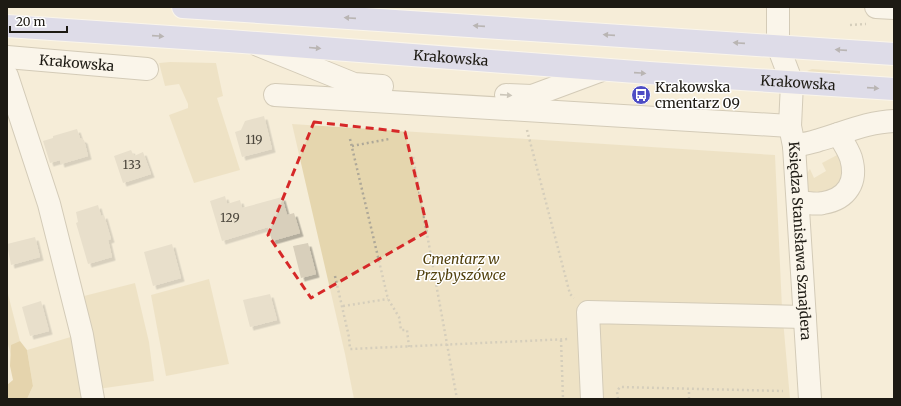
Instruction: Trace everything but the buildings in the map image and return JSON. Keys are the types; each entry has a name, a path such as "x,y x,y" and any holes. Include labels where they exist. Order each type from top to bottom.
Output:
{"main road":[{"path":"183,7 894,54"},
{"name":"Krakowska","path":"7,26 252,42 602,70 894,89"}],"street":[{"path":"778,7 778,46 792,83"},
{"path":"876,7 894,8"},
{"path":"252,42 354,84 392,102"},
{"name":"Krakowska","path":"7,57 147,69"},
{"path":"354,84 532,96 602,70"},
{"path":"7,76 48,204 82,335 93,399"},
{"name":"Księdza Stanisława Sznajdera","path":"792,83 792,136 798,202 810,399"},
{"path":"275,95 523,110 792,136 838,134 868,124 883,121 894,121"},
{"path":"798,202 821,204 837,200 848,189 853,168 847,148 838,134"},
{"path":"592,399 588,312 805,317"}],"path":[{"path":"523,110 523,116 570,294 578,304 588,312"},
{"path":"350,138 388,299 399,317 401,330 407,330 409,347"},
{"path":"352,146 389,140"},
{"path":"413,157 457,399"},
{"path":"336,276 343,306 350,349 590,338"},
{"path":"343,306 388,299"},
{"path":"561,340 563,399"},
{"path":"618,399 617,391 620,387 783,391"},
{"path":"689,389 689,399"}],"highlighted area":[{"path":"314,122 405,132 428,231 311,298 268,235"}],"green space":[{"path":"159,63 216,63 223,96 217,98 240,170 194,183 169,115 188,108 188,104 179,84 165,86"},
{"path":"812,69 840,71 840,75 811,73 807,71"},
{"name":"Cmentarz w Przybyszówce","path":"292,124 775,155 782,308 790,399 354,399"},
{"path":"839,154 843,172 837,185 824,192 806,192 806,177 810,169 814,178 826,171 822,163"},
{"path":"209,279 229,364 166,376 151,295"},
{"path":"135,283 149,342 154,381 98,389 80,297"},
{"path":"7,290 20,341 11,346 11,355 7,341"},
{"path":"74,336 87,399 27,399 33,386 27,350"}],"shaded area":[{"path":"20,341 27,350 33,386 27,399 7,399 7,385 13,380 10,366 11,345"}],"place":[{"name":"Krakowska cmentarz 09","path":"641,95"}]}
